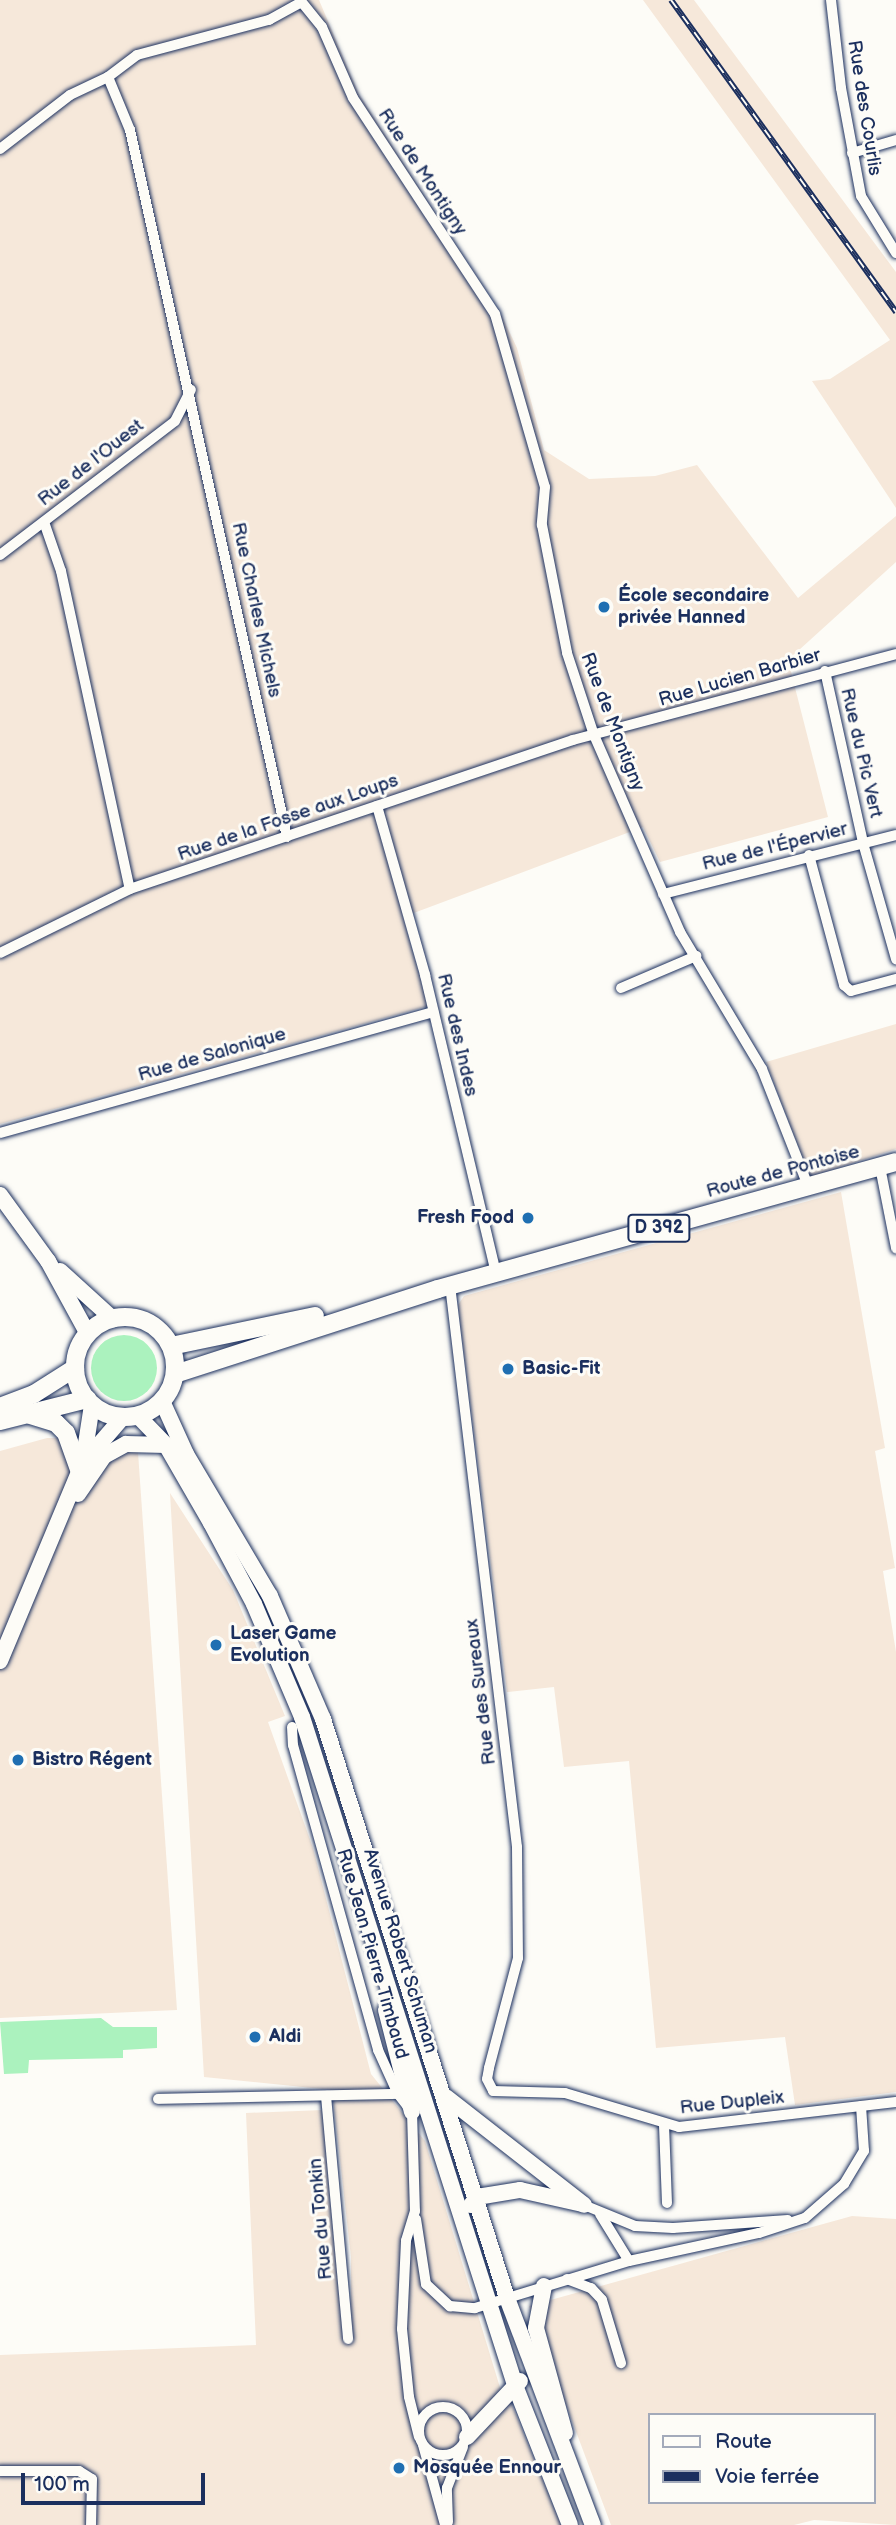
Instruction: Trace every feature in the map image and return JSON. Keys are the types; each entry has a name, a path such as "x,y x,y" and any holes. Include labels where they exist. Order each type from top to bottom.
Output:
{"main road":[{"name":"Route de Pontoise","path":"171,1346 496,1274 888,1165"},
{"path":"0,1195 48,1261 88,1334"},
{"path":"48,1261 113,1319"},
{"name":"Route de Pontoise","path":"175,1374 444,1287"},
{"path":"0,1407 34,1394 75,1368 88,1334 113,1319 142,1320 171,1346 175,1374 162,1401 131,1416 81,1468"},
{"path":"0,1661 81,1468 89,1402 75,1368"},
{"name":"Avenue Robert Schuman","path":"162,1401 186,1454 270,1596 334,1748 364,1835 529,2365 591,2522"},
{"path":"0,1421 89,1402 131,1416"},
{"path":"27,1414 49,1420 66,1433 81,1468"},
{"name":"Avenue Robert Schuman","path":"131,1416 166,1444 254,1604 363,1898 488,2304 516,2388 570,2525"},
{"path":"63,1516 104,1456 126,1444 166,1444"},
{"path":"297,1722 317,1726 334,1748"},
{"path":"363,1898 378,1980 412,2112"},
{"path":"446,2097 584,2205"},
{"path":"461,2218 477,2197 520,2190 584,2205"},
{"path":"544,2286 536,2318 538,2342 591,2522"},
{"path":"465,2441 516,2388 529,2365"}],"street":[{"name":"Rue des Courlis","path":"831,0 852,152 864,203 896,253"},
{"path":"0,149 70,95 108,77 137,55 269,20 300,2"},
{"name":"Rue de Montigny","path":"300,2 322,27 353,98 495,314 505,340 545,487 542,525 567,653 594,735 663,894 696,956 744,1032 808,1186"},
{"path":"108,77 130,130 191,390"},
{"path":"852,152 896,140"},
{"name":"Rue de l'Ouest","path":"130,889 61,571 44,522 175,421 191,390"},
{"name":"Rue Charles Michels","path":"191,390 287,837"},
{"path":"0,555 44,522"},
{"name":"Rue Lucien Barbier","path":"594,735 896,654"},
{"name":"Rue du Pic Vert","path":"825,671 863,843 896,959"},
{"name":"Rue de la Fosse aux Loups","path":"0,953 130,889 594,735"},
{"name":"Rue des Indes","path":"377,806 433,1012 496,1274"},
{"name":"Rue de l'Épervier","path":"663,894 896,835"},
{"path":"809,855 844,985 851,991 896,979"},
{"path":"621,989 696,956"},
{"name":"Rue de Salonique","path":"0,1133 433,1012"},
{"path":"888,1165 896,1248"},
{"name":"Rue des Sureaux","path":"444,1287 517,1847 519,1958 489,2068 487,2079 493,2091"},
{"name":"Rue Jean Pierre Timbaud","path":"297,1722 293,1745 378,2050 398,2094 412,2112"},
{"name":"Rue Dupleix","path":"493,2091 565,2093 664,2125 896,2102"},
{"path":"158,2099 398,2094"},
{"name":"Rue du Tonkin","path":"326,2096 348,2339"},
{"path":"412,2112 419,2261 433,2293 459,2309 488,2304 629,2261 759,2233 804,2218 844,2183 864,2151 861,2106"},
{"path":"664,2125 667,2203"},
{"path":"584,2205 600,2214 635,2226 673,2228 804,2218"},
{"path":"415,2211 406,2241 402,2329 409,2397 447,2525"},
{"path":"600,2214 629,2261"},
{"path":"567,2279 591,2288 602,2300 621,2363"},
{"path":"421,2441 425,2415 447,2407 466,2422 465,2441 447,2488 447,2525"},
{"path":"421,2441 443,2456 465,2441"},
{"path":"0,2471 79,2471 92,2479 91,2525"}],"shaded area":[{"path":"0,0 319,0 359,94 503,318 517,348 544,450 589,479 655,476 697,465 798,598 896,516 896,562 788,660 828,817 660,862 643,827 403,917 428,1006 0,1124"},
{"path":"643,0 694,0 896,272 896,508 812,381 830,379 890,340"},
{"path":"896,1024 896,1149 810,1177 766,1062"},
{"path":"841,1192 885,1448 875,1451 895,1568 883,1571 896,1652 896,2092 795,2105 785,2037 656,2048 629,1761 564,1767 554,1687 507,1692 458,1305 464,1296"},
{"path":"47,1438 137,1438 177,2010 0,2018 0,1451"},
{"path":"170,1493 233,1590 285,1716 268,1722 313,1848 371,2074 425,2141 502,2394 510,2400 561,2525 0,2525 0,2355 256,2345 246,2113 323,2110 351,2315 351,2257 332,2090 204,2077"},
{"path":"852,2216 896,2219 896,2525 814,2520 794,2525 611,2525 529,2306"}],"green space":[{"path":"117,1335 131,1335 143,1340 152,1349 157,1368 155,1381 148,1392 131,1401 117,1401 105,1396 96,1387 91,1375 91,1361 96,1349 105,1340"},
{"path":"101,2018 113,2027 157,2027 157,2048 123,2050 123,2058 29,2060 28,2073 4,2074 0,2022"}],"railway":[{"path":"671,0 896,312"}],"place":[{"name":"École secondaire privée Hanned","path":"604,607"},
{"name":"Fresh Food","path":"528,1218"},
{"name":"Basic-Fit","path":"508,1369"},
{"name":"Laser Game Evolution","path":"216,1645"},
{"name":"Bistro Régent","path":"18,1760"},
{"name":"Aldi","path":"255,2037"},
{"name":"Mosquée Ennour","path":"399,2468"}]}
